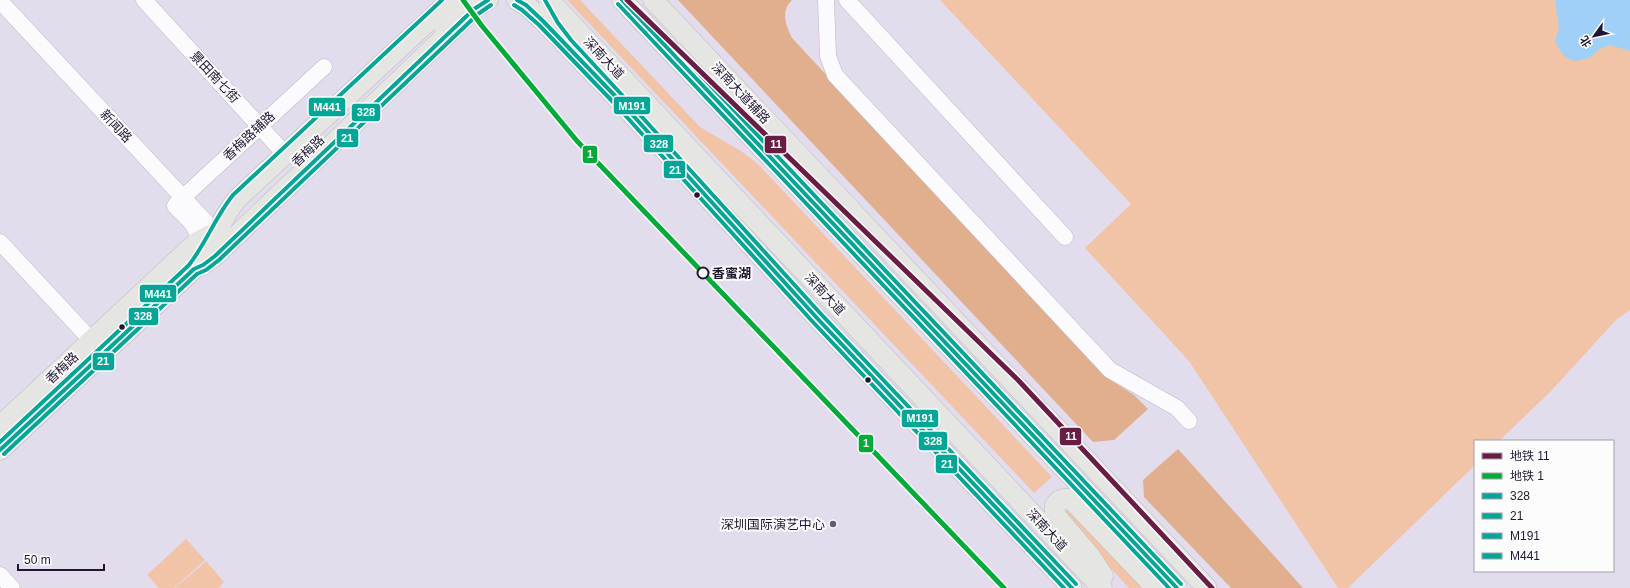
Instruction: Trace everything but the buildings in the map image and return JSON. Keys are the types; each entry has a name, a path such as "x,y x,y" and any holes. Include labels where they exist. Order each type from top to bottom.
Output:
{"main road":[{"name":"香梅路","path":"0,450 194,269 227,212 237,199 450,0"},
{"name":"香梅路","path":"0,426 194,245 242,213 469,0"},
{"path":"194,269 203,265 215,256 474,9 488,0"},
{"path":"517,0 526,5 543,20 618,99 816,317 1072,588"},
{"path":"538,0 553,26 566,44"},
{"name":"深南大道","path":"549,0 1102,588"},
{"path":"622,0 1177,588"},
{"name":"深南大道辅路","path":"654,0 1207,588"},
{"path":"618,99 675,134"},
{"path":"779,245 816,317"},
{"path":"1011,412 1070,444"},
{"path":"1109,588 1090,556 1055,515 1055,505 1060,500 1067,499 1074,502 1156,588"},
{"path":"1159,538 1189,588"}],"street":[{"name":"景田南七街","path":"144,0 286,154"},
{"path":"826,0 828,56 834,75 1110,370 1177,408 1189,421"},
{"path":"847,0 1065,237"},
{"name":"新闻路","path":"0,1 179,202 192,224 202,232 215,232"},
{"name":"新闻路","path":"0,17 179,202 215,232"},
{"name":"香梅路辅路","path":"179,202 324,67"},
{"path":"192,224 198,233 194,245"},
{"path":"0,242 91,340"},
{"path":"0,575 12,588"}],"shaded area":[{"path":"567,0 580,0 700,127 741,151 757,163 1052,477 1034,493"},
{"path":"678,0 792,0 786,9 785,19 792,38 1109,379 1134,395 1148,409 1114,440 1093,442"},
{"path":"940,0 1630,0 1630,310 1616,320 1551,391 1500,440 1474,440 1474,466 1348,588 1338,588 1189,361 1085,248 1131,204"},
{"path":"1178,449 1303,588 1231,588 1144,497 1143,480"},
{"path":"1069,509 1148,588 1129,588 1064,518 1064,512"},
{"path":"186,539 205,560 174,588 159,588 147,575"},
{"path":"206,561 224,582 218,588 175,588"}],"water":[{"path":"1555,0 1630,0 1630,51 1610,45 1598,50 1590,58 1574,61 1564,56 1555,42 1559,28"}],"metro line":[{"name":"1","path":"463,0 482,26 577,141 1004,588"},
{"name":"11","path":"627,0 1018,380 1212,588"}],"transit line":[{"name":"M441","path":"0,442 189,265 233,195 442,0"},
{"name":"328","path":"0,450 194,269 203,265 215,256 474,9 488,0"},
{"name":"328","path":"517,0 526,5 543,21 618,99 816,317 1072,588"},
{"name":"M191","path":"545,0 558,23 571,40 820,313 1076,584"},
{"name":"328","path":"622,0 1177,588"},
{"name":"M191","path":"630,0 1181,584"},
{"name":"21","path":"618,4 1169,588"},
{"name":"21","path":"4,454 197,274 206,270 219,260 478,14 491,5"},
{"name":"21","path":"514,5 539,25 614,103 812,321 1064,588"}],"place":[{"name":"香蜜湖","path":"703,273"},
{"name":"深圳国际演艺中心","path":"833,524"}]}
